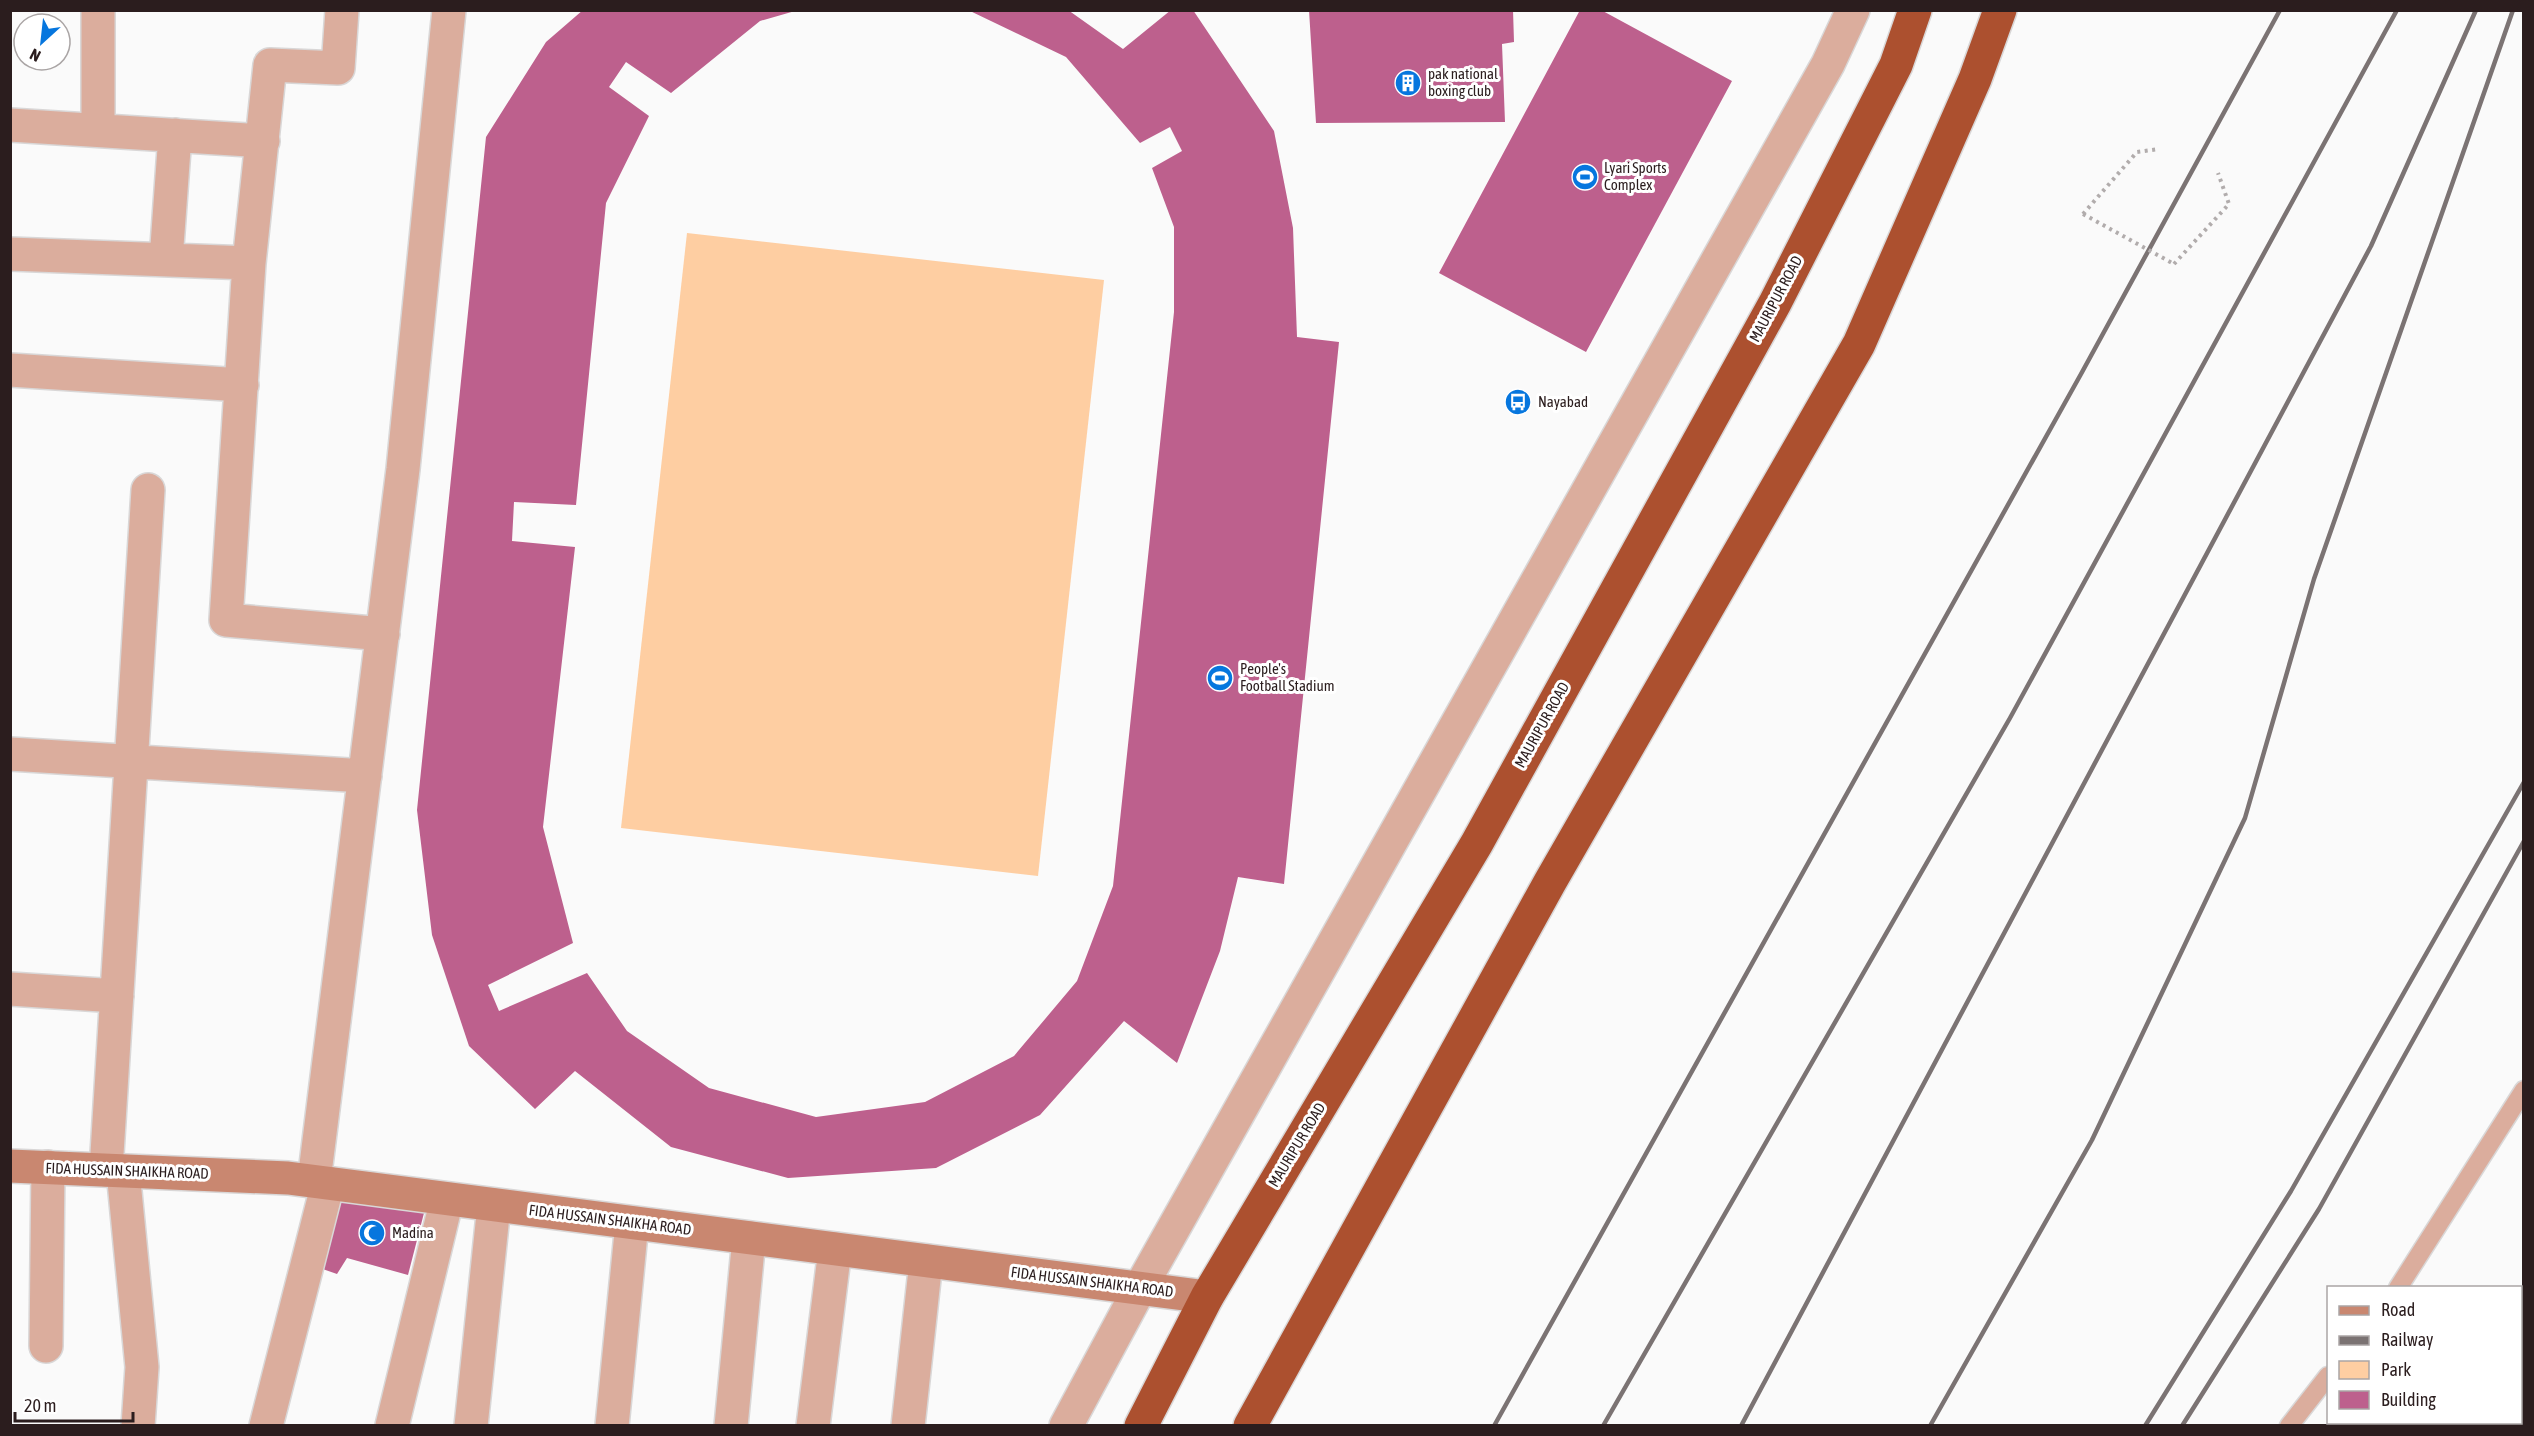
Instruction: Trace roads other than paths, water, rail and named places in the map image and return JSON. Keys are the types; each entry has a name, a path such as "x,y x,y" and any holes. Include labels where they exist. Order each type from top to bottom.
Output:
{"highway":[{"name":"MAURIPUR ROAD","path":"1141,1425 1207,1297 1477,843 1769,314 1896,65 1916,10"},
{"path":"1250,1425 1550,882 1858,344 1975,79 2000,10"}],"street":[{"path":"98,10 98,130"},
{"path":"342,10 338,69 270,65 249,263 226,620 383,634"},
{"path":"266,1425 321,1182 365,776 404,470 449,10"},
{"path":"1066,1425 1140,1288 1828,64 1853,10"},
{"path":"10,125 263,141"},
{"path":"166,260 175,135"},
{"path":"10,254 249,263"},
{"path":"10,370 242,385"},
{"path":"138,1425 142,1367 114,1170 117,996 148,490"},
{"path":"10,754 365,776"},
{"path":"10,989 117,996"},
{"name":"FIDA HUSSAIN SHAIKHA ROAD","path":"10,1166 321,1182 1207,1297"},
{"path":"46,1346 48,1167"},
{"path":"393,1425 447,1199"},
{"path":"471,1425 494,1205"},
{"path":"612,1425 632,1223"},
{"path":"731,1425 749,1238"},
{"path":"813,1425 835,1249"},
{"path":"908,1425 926,1261"}],"lane":[{"path":"2399,1286 2523,1090"},
{"path":"2289,1425 2327,1378"}],"railway":[{"path":"1494,1426 2081,374 2280,10"},
{"path":"1603,1426 2010,718 2397,10"},
{"path":"1741,1426 2371,246 2476,10"},
{"path":"1930,1426 2092,1140 2245,818 2314,579 2513,10"},
{"path":"2145,1426 2291,1191 2524,782"},
{"path":"2182,1426 2319,1209 2524,841"}],"place":[{"name":"pak national boxing club","path":"1408,83"},
{"name":"Lyari Sports Complex","path":"1585,177"},
{"name":"Nayabad","path":"1518,402"},
{"name":"People's Football Stadium","path":"1220,678"},
{"name":"Madina","path":"372,1233"}]}
